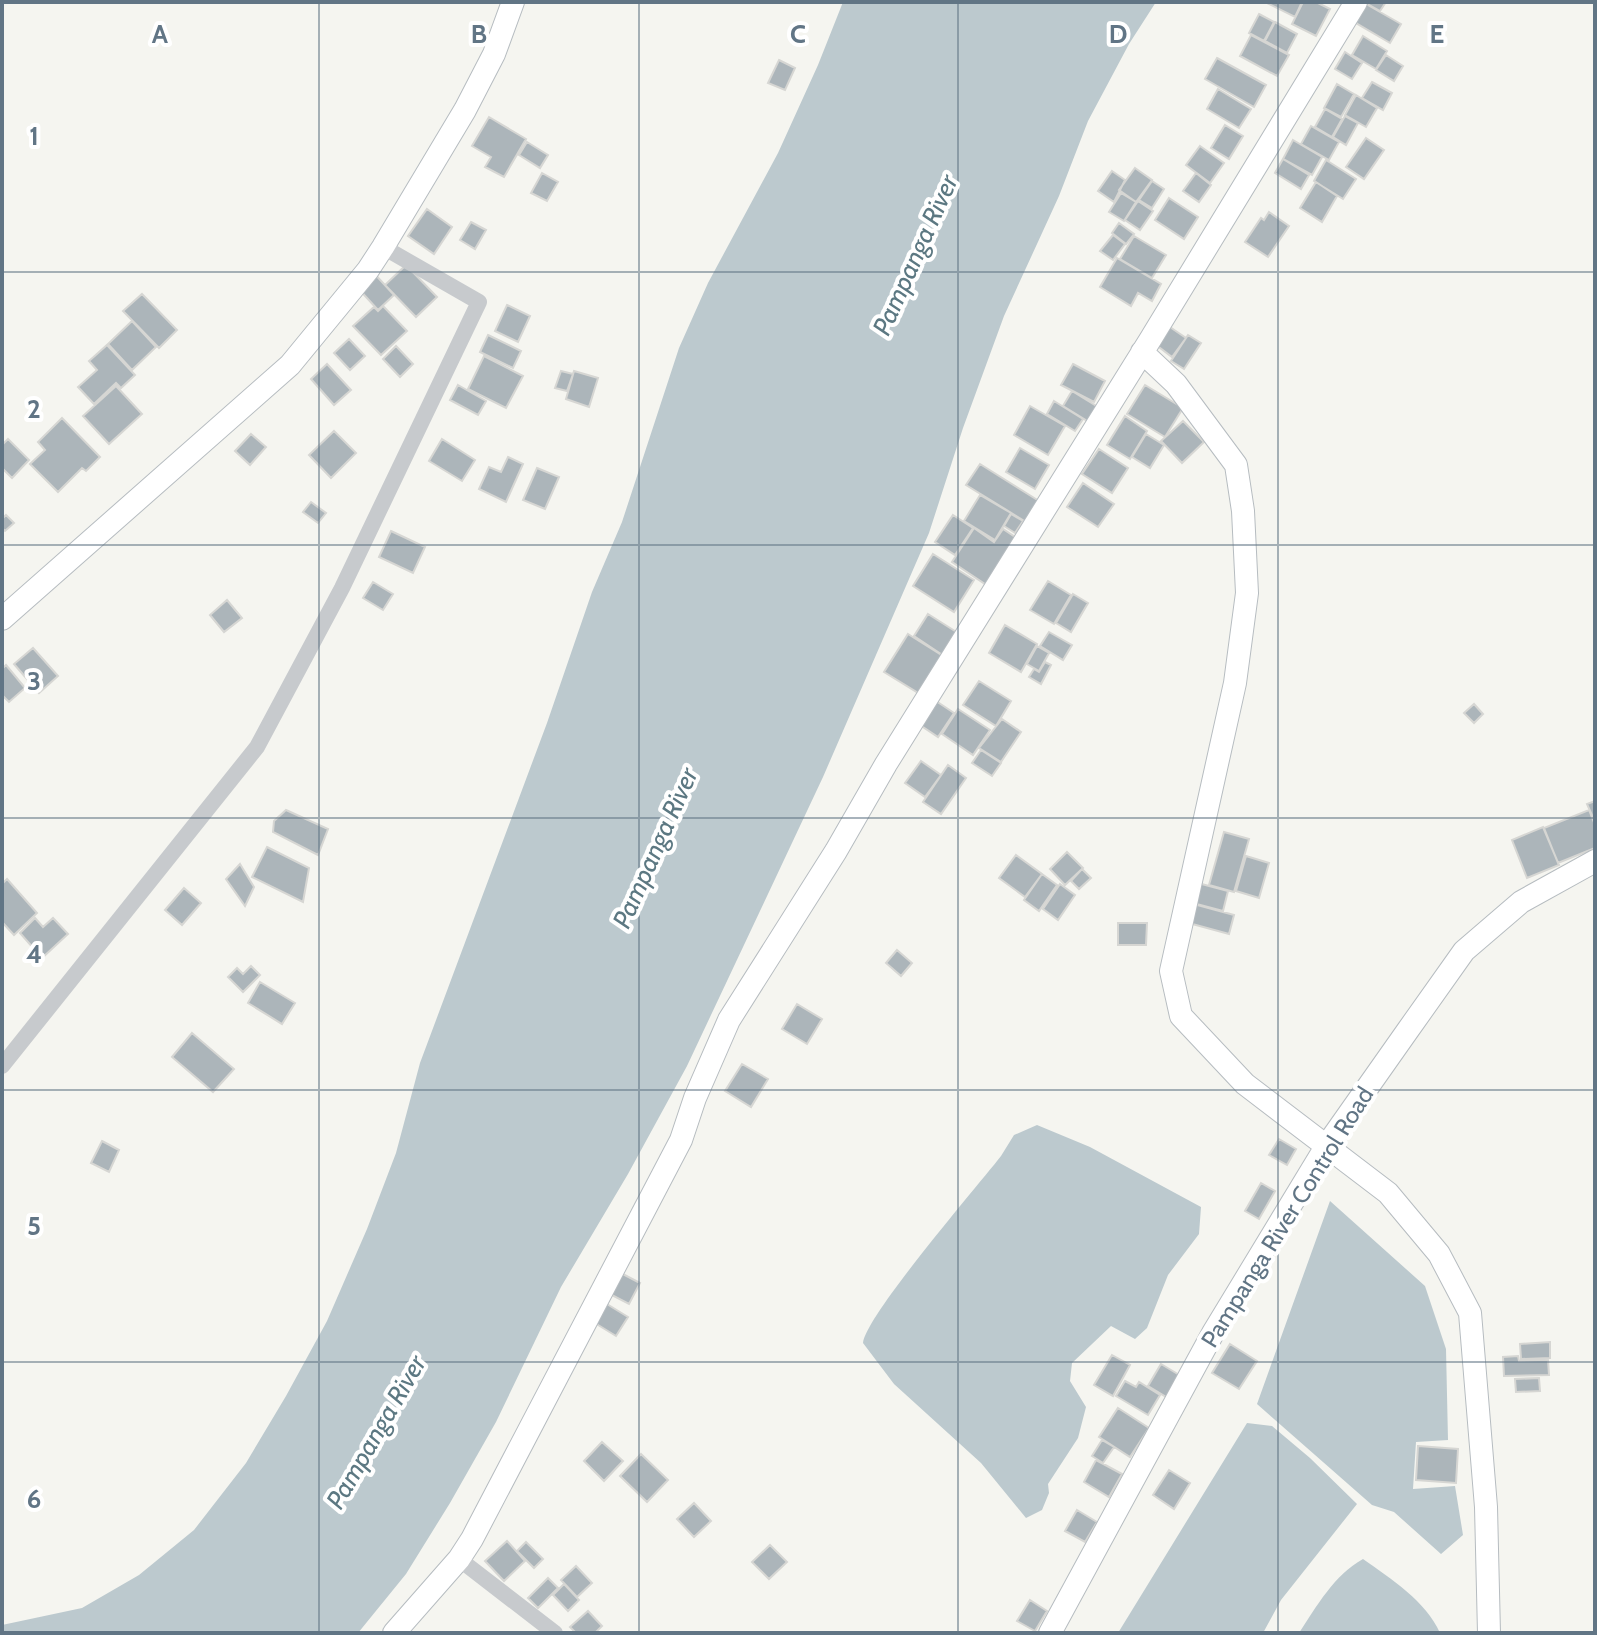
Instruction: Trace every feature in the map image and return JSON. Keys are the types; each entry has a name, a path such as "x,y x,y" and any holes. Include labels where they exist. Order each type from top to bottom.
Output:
{"street":[{"path":"2,619 290,365 368,270 383,247 465,110 494,54 513,2"},
{"path":"394,1633 459,1559 472,1539 681,1140 695,1098 729,1020 1356,2"},
{"path":"2,1066 257,747 342,588 479,302 383,247"},
{"path":"1142,352 1176,384 1236,465 1244,524 1247,593 1235,683 1171,971 1181,1016 1245,1084 1388,1193 1439,1254 1470,1313 1486,1507 1489,1633"},
{"name":"Pampanga River Control Road","path":"1050,1633 1213,1333 1327,1145 1464,951 1521,902 1595,861"},
{"path":"459,1559 555,1633"}],"water":[{"name":"Pampanga River","path":"843,2 1156,2 1129,44 1088,121 1059,196 1004,316 929,533 823,777 687,1066 561,1287 496,1422 450,1503 406,1574 358,1633 2,1633 2,1625 82,1608 139,1575 194,1530 246,1463 327,1321 396,1153 420,1063 547,723 592,592 622,522 679,348 708,283 778,153"},
{"path":"1037,1125 1090,1147 1201,1207 1199,1234 1168,1275 1147,1328 1135,1339 1111,1326 1072,1363 1070,1381 1086,1407 1078,1438 1048,1484 1049,1493 1042,1510 1026,1518 981,1463 894,1384 863,1343 882,1306 1001,1156 1014,1135"},
{"path":"1330,1201 1425,1286 1446,1349 1448,1440 1416,1442 1413,1489 1455,1486 1463,1535 1441,1554 1394,1512 1372,1505 1257,1404"},
{"path":"1247,1423 1272,1426 1357,1504 1281,1600 1263,1633 1118,1633"},
{"path":"1363,1559 1417,1601 1440,1633 1299,1633 1335,1582"}],"building":[{"path":"1265,2 1302,2 1295,17"},
{"path":"1303,2 1316,2 1330,9 1316,36 1292,24"},
{"path":"1364,2 1386,2 1380,11"},
{"path":"1366,4 1401,24 1390,43 1356,23"},
{"path":"1259,14 1274,22 1264,41 1249,33"},
{"path":"1275,22 1297,34 1287,53 1265,41"},
{"path":"1251,35 1289,55 1277,76 1240,56"},
{"path":"1363,36 1387,51 1376,69 1352,55"},
{"path":"1345,52 1362,63 1352,79 1335,69"},
{"path":"1386,55 1403,66 1394,81 1376,70"},
{"path":"1217,58 1266,85 1254,107 1205,79"},
{"path":"779,60 795,68 785,90 768,83"},
{"path":"1372,82 1392,93 1383,110 1362,98"},
{"path":"1337,84 1354,94 1341,117 1324,108"},
{"path":"1218,89 1251,109 1239,128 1207,109"},
{"path":"1356,95 1377,108 1366,127 1345,115"},
{"path":"1325,109 1342,119 1332,137 1315,127"},
{"path":"1345,116 1358,123 1346,145 1333,137"},
{"path":"489,117 526,139 504,177 485,167 491,157 472,146"},
{"path":"1225,125 1243,136 1229,159 1211,148"},
{"path":"1311,126 1339,142 1329,160 1301,144"},
{"path":"1366,138 1384,150 1364,179 1346,167"},
{"path":"1293,140 1322,157 1312,175 1283,159"},
{"path":"527,142 548,155 540,168 519,155"},
{"path":"1200,146 1224,163 1210,183 1186,165"},
{"path":"1283,159 1309,175 1301,189 1275,173"},
{"path":"1326,160 1356,179 1343,199 1314,181"},
{"path":"1135,168 1152,180 1136,202 1119,190"},
{"path":"1112,171 1125,180 1114,202 1098,191"},
{"path":"542,173 558,182 547,201 531,193"},
{"path":"1196,173 1211,185 1199,202 1183,191"},
{"path":"1152,181 1164,189 1152,208 1139,200"},
{"path":"1316,182 1337,196 1322,222 1300,208"},
{"path":"1121,193 1136,202 1124,221 1109,212"},
{"path":"1169,198 1198,217 1184,239 1155,220"},
{"path":"1138,201 1153,211 1140,230 1125,220"},
{"path":"427,209 452,227 434,254 408,236"},
{"path":"1269,212 1289,226 1268,257 1245,242 1261,218 1264,220"},
{"path":"471,222 486,230 475,249 460,240"},
{"path":"1119,223 1134,234 1126,244 1112,233"},
{"path":"1113,235 1125,244 1113,260 1100,251"},
{"path":"1134,236 1166,255 1152,278 1120,259"},
{"path":"1117,258 1161,284 1152,301 1138,293 1131,306 1100,287"},
{"path":"406,265 437,297 416,317 385,285"},
{"path":"372,271 394,295 378,310 356,286"},
{"path":"142,294 177,330 159,348 123,311"},
{"path":"507,305 530,316 518,342 495,331"},
{"path":"383,306 407,331 381,355 353,326 374,307 378,311"},
{"path":"132,321 156,347 132,370 108,344"},
{"path":"1164,323 1186,338 1172,357 1151,341"},
{"path":"488,335 521,351 513,368 480,352"},
{"path":"1188,335 1201,343 1184,369 1171,361"},
{"path":"349,339 365,356 350,370 334,353"},
{"path":"107,345 135,375 121,388 116,383 94,404 78,387 97,370 89,361"},
{"path":"396,346 413,364 400,377 383,359"},
{"path":"484,356 523,376 506,408 468,389"},
{"path":"327,364 351,390 334,405 311,379"},
{"path":"1073,364 1105,381 1094,402 1061,385"},
{"path":"561,371 573,374 567,391 555,388"},
{"path":"574,371 598,378 589,407 566,399"},
{"path":"458,385 486,401 478,415 450,400"},
{"path":"1145,385 1183,408 1165,437 1127,414"},
{"path":"116,386 142,414 109,444 83,416"},
{"path":"1072,391 1098,407 1089,422 1063,406"},
{"path":"1054,401 1083,419 1075,431 1047,414"},
{"path":"1030,406 1065,426 1048,455 1014,435"},
{"path":"1125,416 1147,431 1130,459 1107,445"},
{"path":"62,418 100,457 86,471 82,468 58,492 30,464 45,450 38,442"},
{"path":"1183,421 1204,442 1182,463 1161,441"},
{"path":"334,431 356,453 331,478 309,455"},
{"path":"251,434 266,447 250,465 235,451"},
{"path":"1146,434 1164,445 1150,468 1132,457"},
{"path":"8,439 29,460 12,478 2,468 2,445"},
{"path":"442,439 475,460 462,481 429,461"},
{"path":"1020,448 1049,465 1035,489 1006,472"},
{"path":"1099,449 1128,468 1112,493 1082,474"},
{"path":"508,457 523,464 506,502 479,489 489,467 501,472"},
{"path":"980,464 1039,501 1026,522 966,485"},
{"path":"537,468 559,477 545,509 523,500"},
{"path":"1083,483 1114,504 1098,527 1067,507"},
{"path":"980,495 1011,513 995,540 964,521"},
{"path":"311,502 326,513 318,523 303,512"},
{"path":"1011,514 1023,521 1015,533 1004,526"},
{"path":"6,515 14,523 5,531 2,519"},
{"path":"953,515 973,528 955,555 935,542"},
{"path":"974,528 994,542 1003,529 1018,539 988,586 952,562"},
{"path":"391,531 425,547 413,573 379,557"},
{"path":"933,554 974,580 954,612 913,586"},
{"path":"1048,581 1071,595 1054,624 1030,610"},
{"path":"373,582 393,594 383,610 363,598"},
{"path":"1073,594 1088,603 1071,632 1056,623"},
{"path":"227,600 242,618 224,632 210,615"},
{"path":"928,614 958,633 944,656 914,636"},
{"path":"1005,625 1037,644 1021,672 989,653"},
{"path":"1049,632 1072,645 1063,660 1040,646"},
{"path":"908,634 943,656 920,694 884,672"},
{"path":"1037,646 1049,653 1039,671 1027,664"},
{"path":"33,648 58,676 39,693 14,664"},
{"path":"1045,662 1051,665 1041,684 1029,677 1034,669 1039,672"},
{"path":"6,665 25,688 9,702 2,695 2,669"},
{"path":"979,681 1011,701 996,726 963,705"},
{"path":"933,699 954,713 938,737 917,723"},
{"path":"1474,704 1483,714 1474,723 1464,713"},
{"path":"958,709 990,730 973,755 942,734"},
{"path":"1002,719 1021,732 1001,762 979,748"},
{"path":"981,750 1001,763 992,776 972,763"},
{"path":"921,761 941,775 925,797 905,783"},
{"path":"948,765 966,778 941,814 923,802"},
{"path":"1595,801 1595,822 1587,804"},
{"path":"286,810 328,829 318,855 273,832 274,821"},
{"path":"1589,810 1595,825 1595,848 1558,863 1544,828"},
{"path":"1543,827 1559,865 1527,878 1512,840"},
{"path":"1224,832 1249,839 1234,892 1209,885"},
{"path":"267,847 309,868 303,902 252,877"},
{"path":"1067,852 1083,868 1065,885 1050,869"},
{"path":"1016,855 1042,874 1025,897 999,878"},
{"path":"1246,856 1269,863 1259,898 1236,891"},
{"path":"240,864 254,887 245,906 226,879"},
{"path":"1082,869 1091,878 1079,889 1071,881"},
{"path":"1042,874 1057,885 1039,911 1024,900"},
{"path":"7,879 37,913 14,935 2,922 2,884"},
{"path":"1194,882 1228,891 1223,911 1189,902"},
{"path":"1060,884 1075,895 1058,920 1043,909"},
{"path":"184,888 201,903 182,925 165,910"},
{"path":"1190,903 1234,915 1229,934 1185,922"},
{"path":"35,918 43,927 53,918 68,934 42,958 20,933"},
{"path":"1118,923 1147,923 1146,945 1118,945"},
{"path":"897,950 912,963 901,976 886,963"},
{"path":"251,966 260,975 243,992 228,977 237,968 243,974"},
{"path":"260,982 295,1003 282,1024 248,1003"},
{"path":"797,1004 822,1019 807,1044 782,1029"},
{"path":"192,1033 234,1069 213,1092 172,1057"},
{"path":"742,1064 768,1079 751,1107 725,1091"},
{"path":"1279,1139 1296,1149 1287,1165 1269,1155"},
{"path":"102,1141 119,1150 109,1172 91,1163"},
{"path":"1261,1183 1275,1191 1259,1219 1245,1211"},
{"path":"617,1271 640,1283 629,1304 606,1292"},
{"path":"602,1301 628,1317 616,1336 590,1320"},
{"path":"1550,1342 1550,1358 1521,1359 1520,1344"},
{"path":"1230,1344 1257,1361 1239,1389 1212,1373"},
{"path":"1112,1355 1130,1365 1113,1396 1094,1385"},
{"path":"1518,1356 1519,1361 1548,1360 1549,1375 1504,1376 1503,1357"},
{"path":"1161,1364 1181,1376 1168,1398 1148,1386"},
{"path":"1539,1378 1540,1391 1516,1392 1515,1379"},
{"path":"1125,1381 1136,1387 1139,1382 1160,1395 1148,1415 1116,1396"},
{"path":"1118,1408 1149,1428 1130,1457 1099,1437"},
{"path":"1102,1440 1114,1447 1103,1463 1092,1456"},
{"path":"602,1442 623,1461 604,1481 584,1461"},
{"path":"1418,1446 1458,1449 1456,1483 1416,1480"},
{"path":"641,1454 668,1480 647,1502 620,1476"},
{"path":"1096,1460 1122,1474 1109,1497 1084,1482"},
{"path":"1169,1470 1190,1483 1174,1509 1153,1495"},
{"path":"694,1503 711,1521 694,1537 677,1519"},
{"path":"1077,1510 1097,1522 1085,1542 1065,1531"},
{"path":"507,1541 525,1561 504,1581 485,1561"},
{"path":"526,1542 543,1559 534,1568 517,1551"},
{"path":"770,1545 787,1562 769,1579 752,1562"},
{"path":"576,1566 592,1583 577,1597 561,1580"},
{"path":"548,1578 558,1588 538,1608 528,1598"},
{"path":"564,1584 579,1600 568,1611 553,1595"},
{"path":"1030,1600 1047,1611 1035,1631 1017,1621"},
{"path":"588,1611 602,1626 595,1633 576,1633 570,1627"}]}
